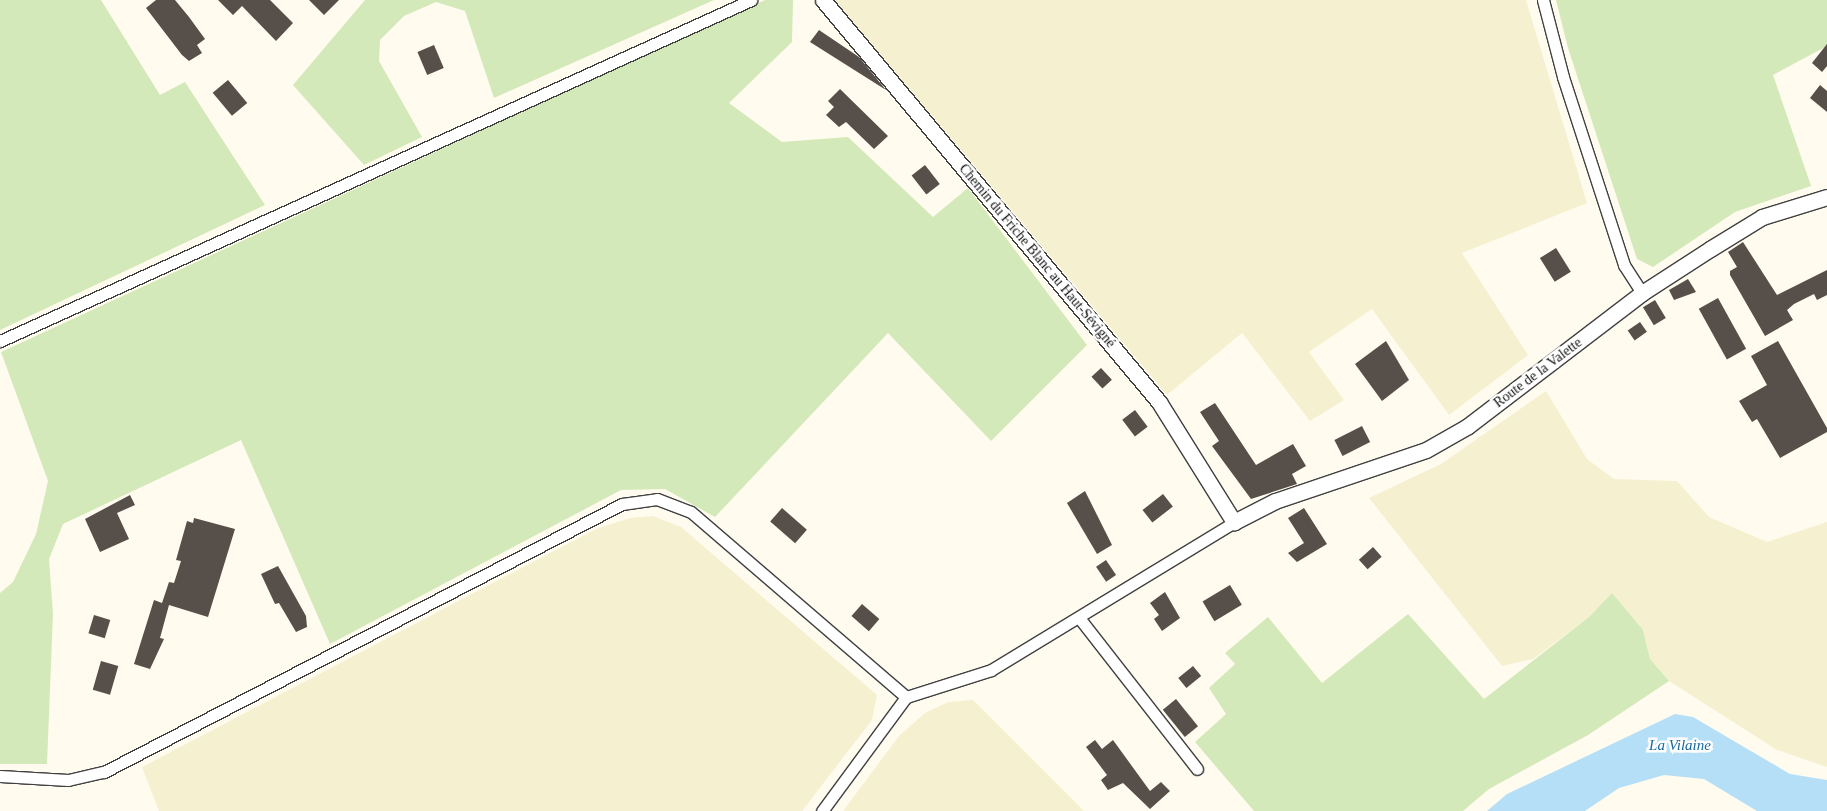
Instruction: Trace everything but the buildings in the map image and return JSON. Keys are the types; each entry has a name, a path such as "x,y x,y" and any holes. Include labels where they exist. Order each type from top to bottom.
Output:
{"street":[{"path":"0,341 751,0"},
{"name":"Chemin du Friche Blanc au Haut-Sévigné","path":"824,0 1159,402 1234,522"},
{"path":"1543,0 1563,77 1624,265 1642,293"},
{"name":"Route de la Valette","path":"1234,522 1275,501 1426,450 1468,426 1642,293 1762,217 1827,197"},
{"path":"0,776 68,780 104,772 622,504 657,499 691,512 906,697"},
{"path":"822,811 906,697 990,670 1080,619 1234,522"},
{"path":"1080,619 1197,769"}],"shaded area":[{"path":"835,0 1526,0 1587,203 1462,253 1528,355 1449,415 1372,309 1309,352 1344,400 1310,421 1242,333 1167,395"},
{"path":"1546,391 1587,459 1614,479 1677,481 1709,517 1767,542 1827,522 1827,767 1777,750 1669,681 1650,659 1643,630 1612,593 1589,617 1533,659 1502,666 1369,498 1441,464"},
{"path":"653,516 681,527 877,695 872,720 802,811 159,811 142,767 596,529 630,518"},
{"path":"973,700 1084,811 843,811 899,736 925,713 948,702"}],"green space":[{"path":"0,0 101,0 160,95 185,82 265,205 0,330"},
{"path":"365,0 714,0 494,98 465,11 436,2 404,16 380,40 379,61 422,137 364,165 293,85"},
{"path":"765,0 793,0 792,42 729,103 782,142 848,137 933,217 968,188 1087,345 991,441 888,333 715,517 665,489 621,490 330,644 241,440 63,524 49,559 53,614 47,764 0,764 0,593 13,582 36,534 48,481 1,352"},
{"path":"1556,0 1827,0 1827,46 1773,75 1811,186 1735,212 1653,267 1637,259 1568,48"},
{"path":"1612,593 1643,630 1650,659 1669,681 1588,735 1489,789 1463,811 1254,811 1195,742 1226,714 1209,688 1235,664 1225,653 1268,617 1322,683 1408,614 1484,699 1589,617"}],"water":[{"name":"La Vilaine","path":"1675,714 1693,717 1790,774 1827,780 1827,811 1757,811 1704,779 1664,775 1619,788 1585,811 1487,811 1507,794"}]}
